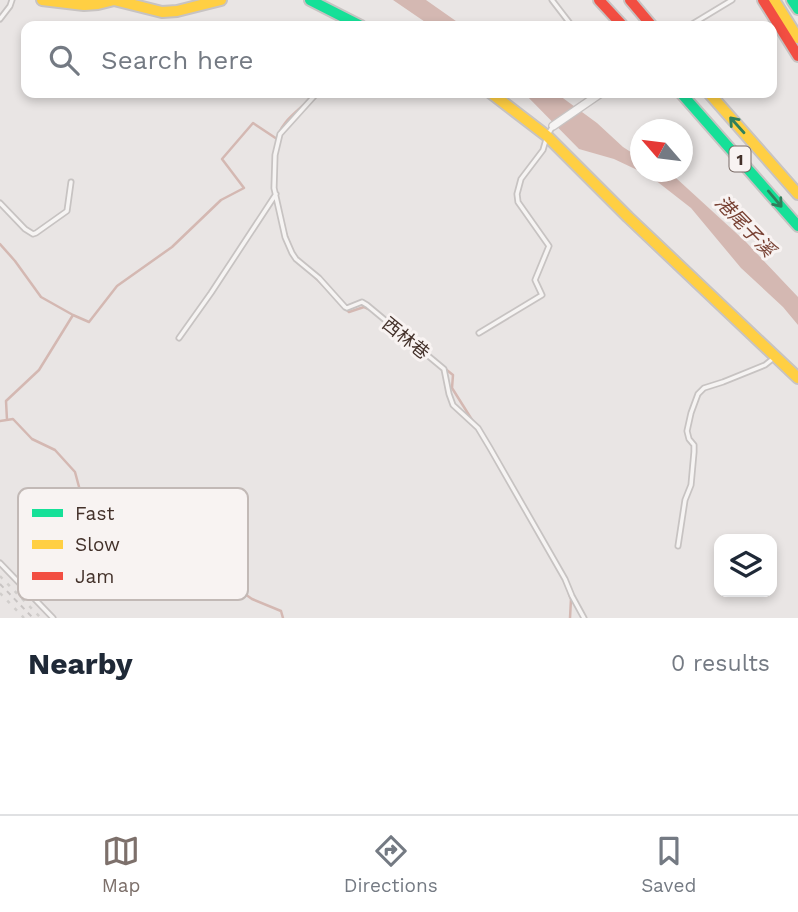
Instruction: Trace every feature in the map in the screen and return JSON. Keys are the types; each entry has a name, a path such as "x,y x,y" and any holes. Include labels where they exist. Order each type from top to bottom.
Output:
{"main road":[{"path":"42,0 84,5 114,0 162,12 221,0"},
{"path":"310,0 350,21"},
{"path":"599,0 618,21"},
{"path":"630,0 648,21"},
{"path":"763,0 776,21"},
{"path":"774,0 798,38"},
{"path":"792,0 798,9"},
{"path":"777,22 798,56"},
{"path":"499,98 550,131 628,217 798,379"},
{"name":"1","path":"685,98 798,226"},
{"name":"1","path":"713,98 798,194"}],"street":[{"path":"550,131 594,98"}],"lane":[{"path":"0,19 12,0"},
{"path":"552,0 568,21"},
{"path":"697,21 732,0"},
{"name":"西林巷","path":"312,98 280,134 275,155 276,194 285,237 296,259 319,278 345,307 362,302 367,305 444,369 453,405 478,428 490,447 565,579 584,618"},
{"path":"479,332 542,295 535,280 549,246 518,202 517,194 521,179 543,150 550,131"},
{"path":"0,203 33,234 67,211 71,182"},
{"path":"179,338 276,194"},
{"path":"678,546 685,500 691,485 694,453 694,445 689,439 688,431 698,394 704,388 765,365 775,357"},
{"path":"0,563 18,582"},
{"path":"36,600 53,618"}],"path":[{"path":"0,584 33,618"}],"shaded area":[{"path":"393,0 426,0 456,21 424,21"},
{"path":"529,98 563,98 630,152 630,166 579,149"},
{"path":"658,182 680,182 746,242 798,297 798,325 783,307 741,268 691,208"}],"waterway":[{"path":"277,142 280,130 307,102"},
{"path":"0,244 41,297 89,322 117,286 172,247 221,200 244,188 222,159 253,123 277,139"},
{"path":"284,228 290,245"},
{"path":"310,272 325,287"},
{"path":"344,307 349,312 364,307 373,311"},
{"path":"7,420 6,401 39,370 73,315"},
{"path":"443,367 453,375 452,388 474,423"},
{"path":"0,421 13,419 32,439 55,450 75,472 79,488"},
{"path":"569,594 570,618"},
{"path":"248,596 281,611 283,618"}],"railway":[{"path":"0,576 18,594"},
{"path":"0,593 24,618"},
{"path":"23,600 41,618"}],"traffic: fast":[{"path":"310,0 351,21"},
{"path":"792,0 798,9"},
{"path":"685,98 798,226"}],"traffic: slow":[{"path":"42,0 84,5 114,0 162,12 221,0"},
{"path":"774,0 798,38"},
{"path":"498,98 547,136 798,378"},
{"path":"713,98 798,194"}],"traffic: jam":[{"path":"599,0 618,21"},
{"path":"630,0 648,21"},
{"path":"763,0 776,21"},
{"path":"777,22 798,56"}],"water label":[{"name":"港尾子溪","path":"745,226"}]}
